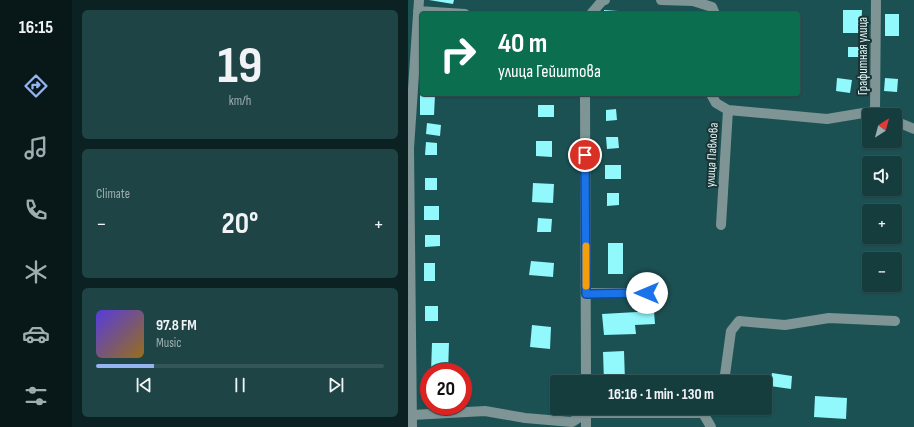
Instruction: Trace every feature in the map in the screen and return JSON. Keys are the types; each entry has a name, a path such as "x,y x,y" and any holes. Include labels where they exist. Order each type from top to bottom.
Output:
{"street":[{"path":"412,427 409,148 419,0"},
{"path":"593,12 602,1 605,0"},
{"path":"661,0 692,1 712,7 714,12"},
{"name":"Графитная улица","path":"876,0 879,108"},
{"path":"418,11 434,12"},
{"path":"585,96 586,375"},
{"name":"улица Павлова","path":"712,96 716,103 728,110 721,225"},
{"path":"728,110 827,119 862,115"},
{"path":"902,124 914,129"},
{"path":"586,294 647,293"},
{"path":"725,375 731,331 740,321 785,325 829,318 895,321"},
{"path":"412,415 485,411 525,418 572,422 581,415"},
{"path":"586,415 586,427"},
{"path":"707,415 711,427"}],"building":[{"path":"429,0 454,0 453,4"},
{"path":"604,10 618,11 618,12 604,12"},
{"path":"843,10 862,10 861,33 843,33"},
{"path":"885,14 899,14 899,36 885,36"},
{"path":"848,47 859,47 859,57 848,57"},
{"path":"837,78 852,80 850,93 836,91"},
{"path":"885,78 898,79 897,92 884,91"},
{"path":"420,96 435,96 434,115 420,115"},
{"path":"538,105 554,105 554,117 538,117"},
{"path":"616,109 617,120 606,121 606,110"},
{"path":"427,123 441,125 440,136 426,134"},
{"path":"606,137 618,137 619,148 607,149"},
{"path":"536,141 552,141 552,157 536,156"},
{"path":"426,142 437,143 437,155 425,155"},
{"path":"605,165 621,165 621,179 605,179"},
{"path":"425,178 437,178 437,190 425,190"},
{"path":"533,183 554,184 553,203 532,202"},
{"path":"607,193 619,193 619,205 607,206"},
{"path":"424,206 439,206 439,220 424,220"},
{"path":"538,218 552,219 551,232 537,232"},
{"path":"425,235 440,235 440,246 425,247"},
{"path":"608,243 623,243 623,274 608,274"},
{"path":"531,261 554,263 553,277 529,275"},
{"path":"424,263 435,263 435,281 424,281"},
{"path":"425,306 438,306 438,321 425,321"},
{"path":"654,311 655,324 635,325 636,334 604,335 602,314"},
{"path":"532,325 551,327 550,349 530,347"},
{"path":"432,343 449,343 448,363 431,363"},
{"path":"624,351 625,375 604,375 603,352"},
{"path":"772,373 792,376 791,389 772,386"},
{"path":"815,396 847,398 846,419 814,417"}],"slow traffic":[{"path":"586,246 586,286"}],"route":[{"path":"585,155 586,294 647,293"}]}
